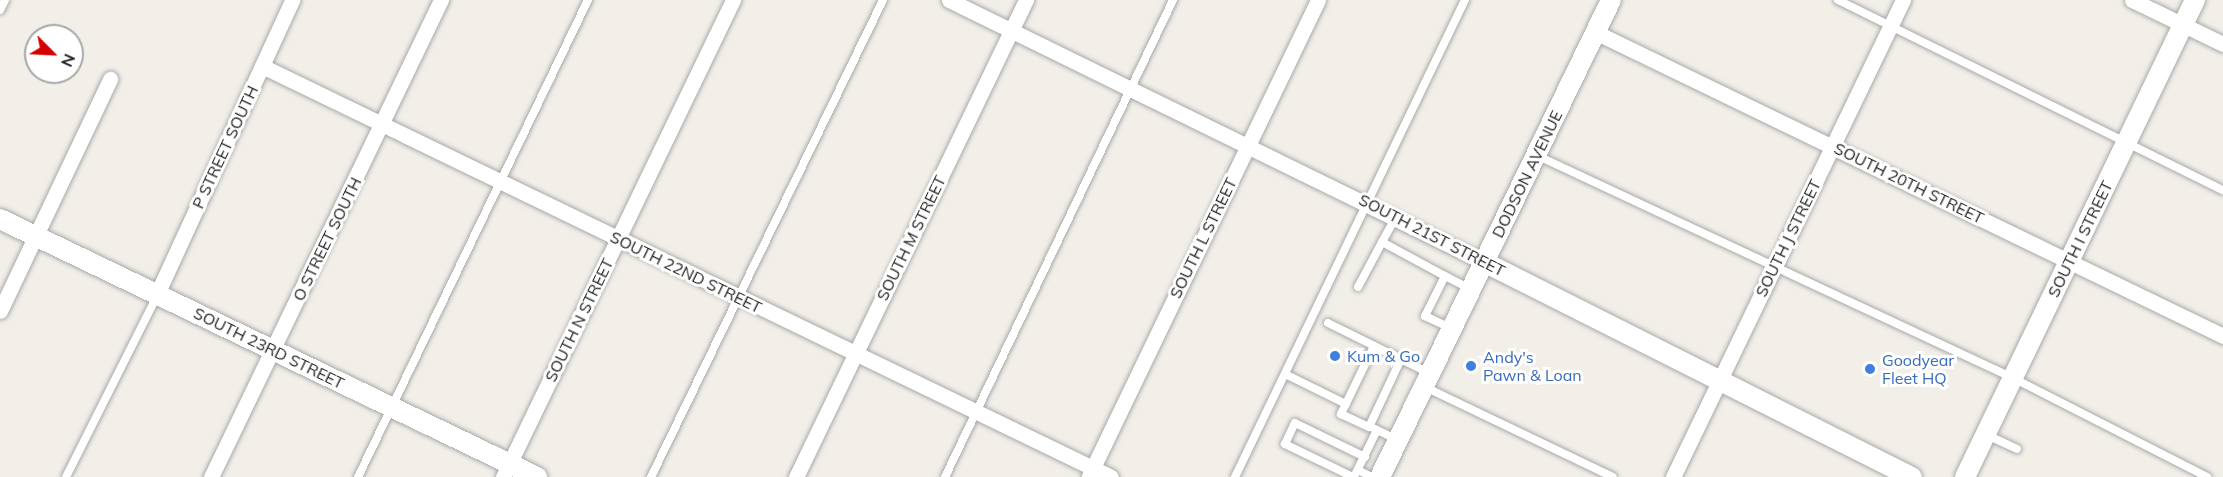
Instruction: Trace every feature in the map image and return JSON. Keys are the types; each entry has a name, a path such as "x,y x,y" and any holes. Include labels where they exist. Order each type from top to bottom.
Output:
{"street":[{"name":"P STREET SOUTH","path":"157,294 292,0"},
{"name":"O STREET SOUTH","path":"211,477 441,0"},
{"name":"SOUTH N STREET","path":"506,470 733,0"},
{"name":"SOUTH 21ST STREET","path":"949,0 1370,202 1718,384 1912,477"},
{"name":"SOUTH M STREET","path":"796,477 1026,0"},
{"name":"SOUTH L STREET","path":"1091,473 1318,0"},
{"name":"DODSON AVENUE","path":"1380,477 1611,0"},
{"name":"SOUTH J STREET","path":"1672,477 1903,0"},
{"path":"2132,0 2223,44"},
{"name":"SOUTH I STREET","path":"1965,477 2195,0"},
{"name":"SOUTH 20TH STREET","path":"1595,32 2223,336"},
{"name":"SOUTH 22ND STREET","path":"262,66 976,412 1091,473 1111,477"},
{"path":"0,311 110,79"},
{"name":"SOUTH 23RD STREET","path":"0,219 392,407 506,470 537,477"}],"lane":[{"path":"0,10 5,0"},
{"path":"358,477 502,183 588,0"},
{"path":"651,477 883,0"},
{"path":"945,477 1173,0"},
{"path":"1235,477 1370,202 1465,0"},
{"path":"1839,0 2223,190"},
{"path":"1536,155 1775,264 2013,378 2207,477"},
{"path":"1358,287 1396,217"},
{"path":"1382,242 1471,289"},
{"path":"1445,276 1425,316 1452,328"},
{"path":"66,477 157,294"},
{"path":"1328,323 1401,359 1427,380 1613,477"},
{"path":"1374,346 1341,414 1398,440"},
{"path":"1355,475 1365,457 1373,428 1401,359"},
{"path":"1285,374 1346,404"},
{"path":"1365,457 1295,423 1285,444 1355,475 1372,477"},
{"path":"1986,434 2017,449"}],"place":[{"name":"Kum & Go","path":"1335,356"},
{"name":"Andy's Pawn & Loan","path":"1471,366"},
{"name":"Goodyear Fleet HQ","path":"1870,369"}]}
